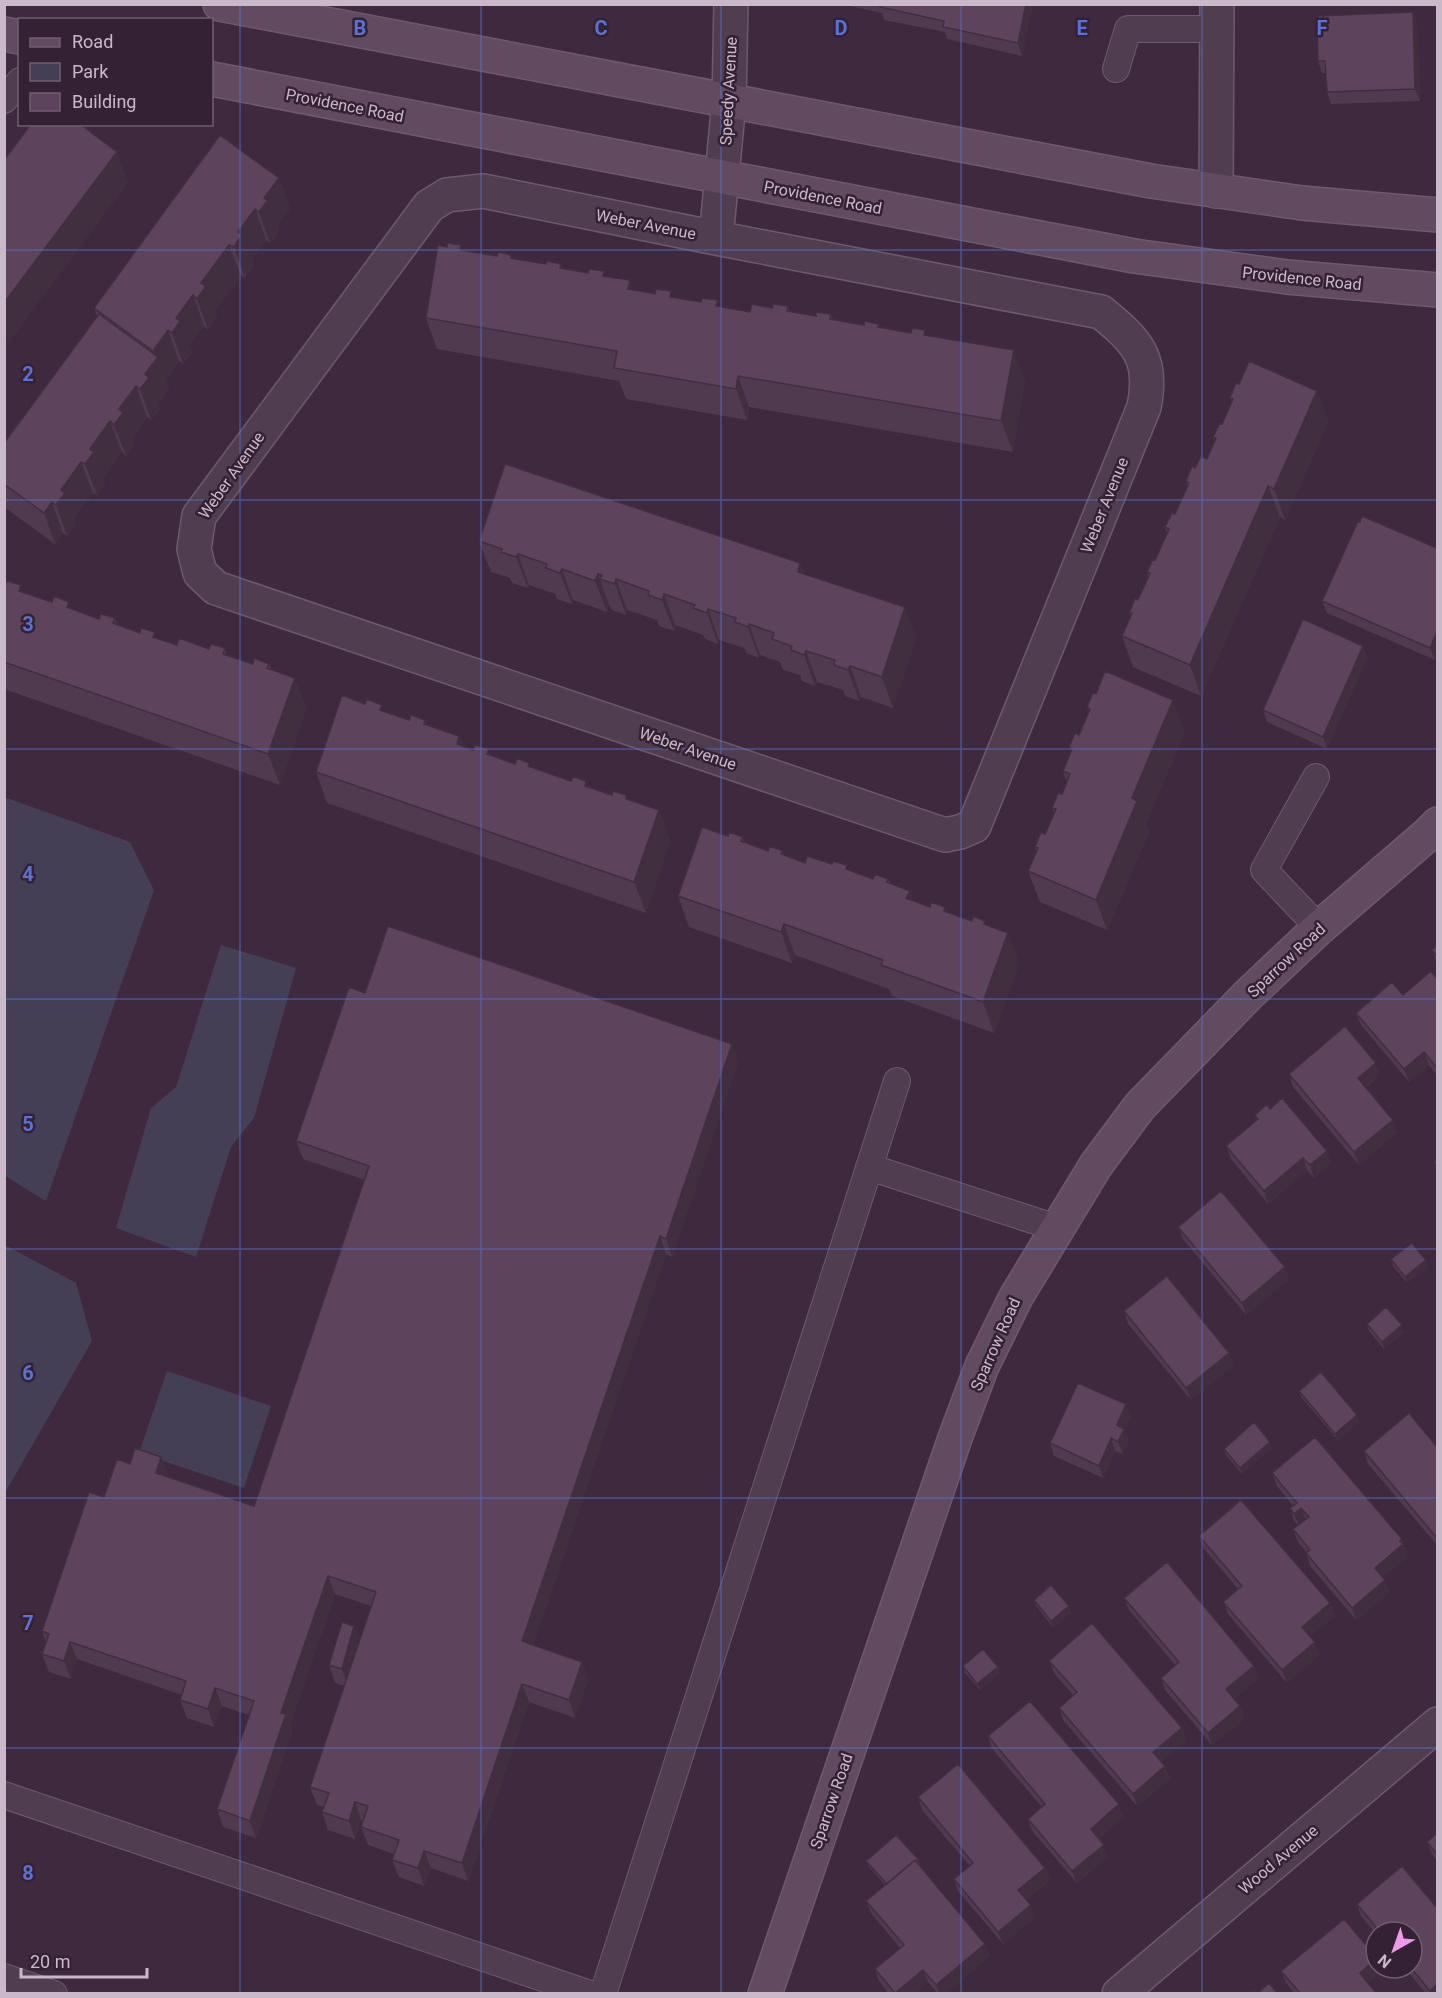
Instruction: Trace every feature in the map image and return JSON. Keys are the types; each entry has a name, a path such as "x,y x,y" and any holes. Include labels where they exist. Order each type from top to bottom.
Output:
{"main road":[{"path":"239,6 1056,164 1302,203 1437,215"},
{"name":"Providence Road","path":"213,79 1134,256 1287,277 1437,290"},
{"name":"Sparrow Road","path":"765,1994 956,1438 979,1376 1016,1297 1096,1165 1140,1106 1248,995 1319,928 1437,824"}],"street":[{"name":"Speedy Avenue","path":"723,178 729,102 731,4"},
{"path":"1216,191 1217,17"},
{"name":"Weber Avenue","path":"716,238 723,178"},
{"name":"Weber Avenue","path":"483,191 716,238 1101,312 1129,334 1145,360 1147,391 1144,407 974,826 960,832 945,836 227,592 216,588 200,573 194,549 199,516 429,206 447,195 483,191"},
{"name":"Wood Avenue","path":"1119,1994 1437,1724"}],"lane":[{"path":"1116,69 1128,29 1217,17"},
{"path":"4,100 18,83"},
{"path":"1316,777 1264,870 1319,928"},
{"path":"603,1994 897,1081"},
{"path":"869,1167 1057,1228"},
{"path":"4,1795 590,1994"},
{"path":"4,1977 54,1994"}],"green space":[{"path":"4,797 130,842 154,890 46,1201 5,1176"},
{"path":"221,945 296,968 254,1118 231,1147 196,1257 116,1228 151,1108 176,1087"},
{"path":"5,1245 76,1283 92,1341 5,1493"},
{"path":"167,1371 271,1406 244,1488 139,1453"}],"building":[{"path":"880,4 1026,4 1018,43 943,27 944,21 880,7"},
{"path":"1413,12 1415,89 1327,92 1325,61 1318,61 1317,16"},
{"path":"30,126 83,126 117,152 4,303 4,160"},
{"path":"220,135 279,178 264,198 268,200 259,212 255,209 238,232 242,235 234,247 229,245 201,283 206,286 197,299 193,295 176,318 180,321 172,333 168,330 153,351 94,308"},
{"path":"447,243 461,245 460,250 497,256 498,252 511,255 511,258 546,264 547,261 561,264 560,268 588,273 589,269 604,271 603,276 630,280 628,289 655,294 656,289 671,291 670,297 701,302 702,298 718,300 716,306 750,312 752,304 772,308 773,304 788,306 787,311 816,316 816,312 831,314 830,319 864,325 864,321 879,324 878,327 911,333 912,328 925,330 924,335 1014,350 1001,421 738,376 736,389 614,368 617,351 426,318 438,245 447,247"},
{"path":"99,314 158,357 145,374 149,378 140,389 136,386 119,409 123,413 114,425 110,421 90,449 94,452 85,464 81,462 61,490 65,493 56,505 52,502 44,513 4,484 4,443"},
{"path":"1249,361 1317,391 1274,489 1268,486 1190,665 1122,636 1132,613 1129,613 1135,598 1138,600 1150,573 1147,572 1169,529 1165,527 1172,513 1175,514 1189,483 1186,481 1192,466 1195,468 1201,456 1207,459 1216,438 1213,437 1220,423 1222,424 1233,399 1230,398 1236,383 1239,384"},
{"path":"505,464 800,563 798,572 905,607 882,677 850,666 848,670 834,665 835,660 806,651 804,655 791,650 792,646 772,639 774,633 749,624 748,627 735,622 736,618 708,609 707,613 693,608 695,605 664,594 662,600 648,595 649,591 616,579 615,584 600,579 602,575 598,574 595,581 562,569 560,573 546,568 547,564 518,554 516,557 501,552 502,549 479,541"},
{"path":"1362,516 1437,548 1437,632 1430,648 1322,601"},
{"path":"7,581 21,585 19,591 52,602 54,596 69,602 67,607 99,619 101,614 115,618 113,623 140,633 141,628 155,632 153,637 177,645 179,638 209,649 211,644 225,648 223,654 253,664 254,658 269,664 267,668 295,678 268,754 4,662 4,586"},
{"path":"1303,619 1363,646 1323,737 1263,710"},
{"path":"1105,671 1173,700 1132,798 1137,801 1096,900 1028,871 1038,848 1035,847 1041,832 1045,834 1056,809 1052,808 1058,793 1062,794 1070,774 1063,771 1072,749 1069,747 1075,733 1079,735 1090,709 1087,707 1093,693 1096,694"},
{"path":"342,695 365,704 367,699 382,705 380,710 409,720 411,715 425,720 424,724 459,736 457,744 473,750 475,745 489,749 487,754 515,764 517,758 529,763 528,766 571,781 573,776 586,781 585,786 612,795 613,791 626,795 626,799 659,810 634,882 316,772"},
{"path":"702,827 728,836 729,832 743,837 741,841 768,851 770,846 783,851 781,854 805,863 807,856 832,864 833,861 847,865 846,869 873,879 875,874 888,879 887,882 910,891 906,898 930,907 931,902 945,907 944,911 972,921 973,916 985,921 984,924 1008,933 983,1002 881,965 883,960 784,924 781,932 678,896"},
{"path":"388,926 732,1044 666,1239 660,1236 522,1641 582,1662 569,1700 522,1684 462,1863 424,1851 418,1868 392,1860 399,1840 361,1827 368,1806 355,1802 349,1821 322,1812 329,1793 310,1787 376,1592 328,1576 281,1713 286,1714 250,1821 217,1809 254,1701 215,1688 208,1709 180,1700 186,1681 70,1642 64,1661 42,1654 49,1634 42,1631 89,1492 104,1497 117,1459 130,1464 135,1448 161,1457 156,1473 254,1506 369,1166 296,1141 349,987 365,993"},
{"path":"1437,945 1437,956 1432,950"},
{"path":"1431,971 1437,979 1437,1068 1424,1052 1404,1069 1356,1013 1392,982 1403,995"},
{"path":"1345,1026 1376,1063 1358,1078 1393,1120 1354,1152 1289,1074"},
{"path":"1282,1098 1327,1151 1310,1165 1303,1158 1264,1191 1226,1146 1258,1119 1255,1115 1267,1104 1270,1109"},
{"path":"1221,1191 1285,1267 1242,1303 1178,1227"},
{"path":"1412,1243 1426,1260 1405,1277 1391,1259"},
{"path":"1167,1276 1229,1353 1186,1388 1124,1311"},
{"path":"1386,1307 1402,1325 1382,1342 1367,1324"},
{"path":"1321,1372 1357,1415 1335,1434 1299,1391"},
{"path":"1078,1383 1126,1404 1117,1425 1124,1429 1118,1442 1111,1438 1099,1466 1050,1443"},
{"path":"1409,1413 1437,1447 1437,1538 1364,1451"},
{"path":"1254,1422 1270,1442 1240,1468 1224,1449"},
{"path":"1315,1437 1402,1539 1400,1541 1403,1544 1375,1568 1385,1580 1352,1608 1306,1553 1310,1550 1293,1529 1309,1517 1301,1508 1294,1514 1290,1508 1297,1503 1272,1473"},
{"path":"1241,1500 1330,1603 1302,1627 1315,1642 1282,1670 1223,1602 1242,1586 1199,1536"},
{"path":"1167,1562 1254,1666 1226,1689 1240,1706 1208,1733 1161,1678 1179,1662 1124,1598"},
{"path":"1051,1585 1069,1606 1051,1621 1034,1600"},
{"path":"342,1622 354,1626 342,1669 329,1665"},
{"path":"1092,1623 1182,1728 1153,1752 1165,1766 1133,1794 1059,1708 1077,1692 1049,1661"},
{"path":"983,1649 998,1667 977,1684 963,1666"},
{"path":"1030,1701 1119,1804 1091,1829 1104,1845 1072,1871 1028,1819 1045,1804 988,1736"},
{"path":"958,1764 1045,1868 1018,1890 1031,1905 998,1932 954,1879 973,1863 918,1797"},
{"path":"1437,1833 1437,1854 1427,1842"},
{"path":"896,1835 918,1859 887,1884 866,1861"},
{"path":"915,1860 985,1944 936,1985 923,1970 895,1993 875,1969 904,1945 866,1901"},
{"path":"1402,1866 1437,1908 1437,1984 1430,1991 1421,1980 1424,1980 1424,1920 1370,1920 1357,1904"},
{"path":"1344,1919 1364,1943 1364,1970 1360,1973 1377,1994 1301,1994 1281,1971"},
{"path":"1269,1983 1278,1994 1257,1994"}]}
